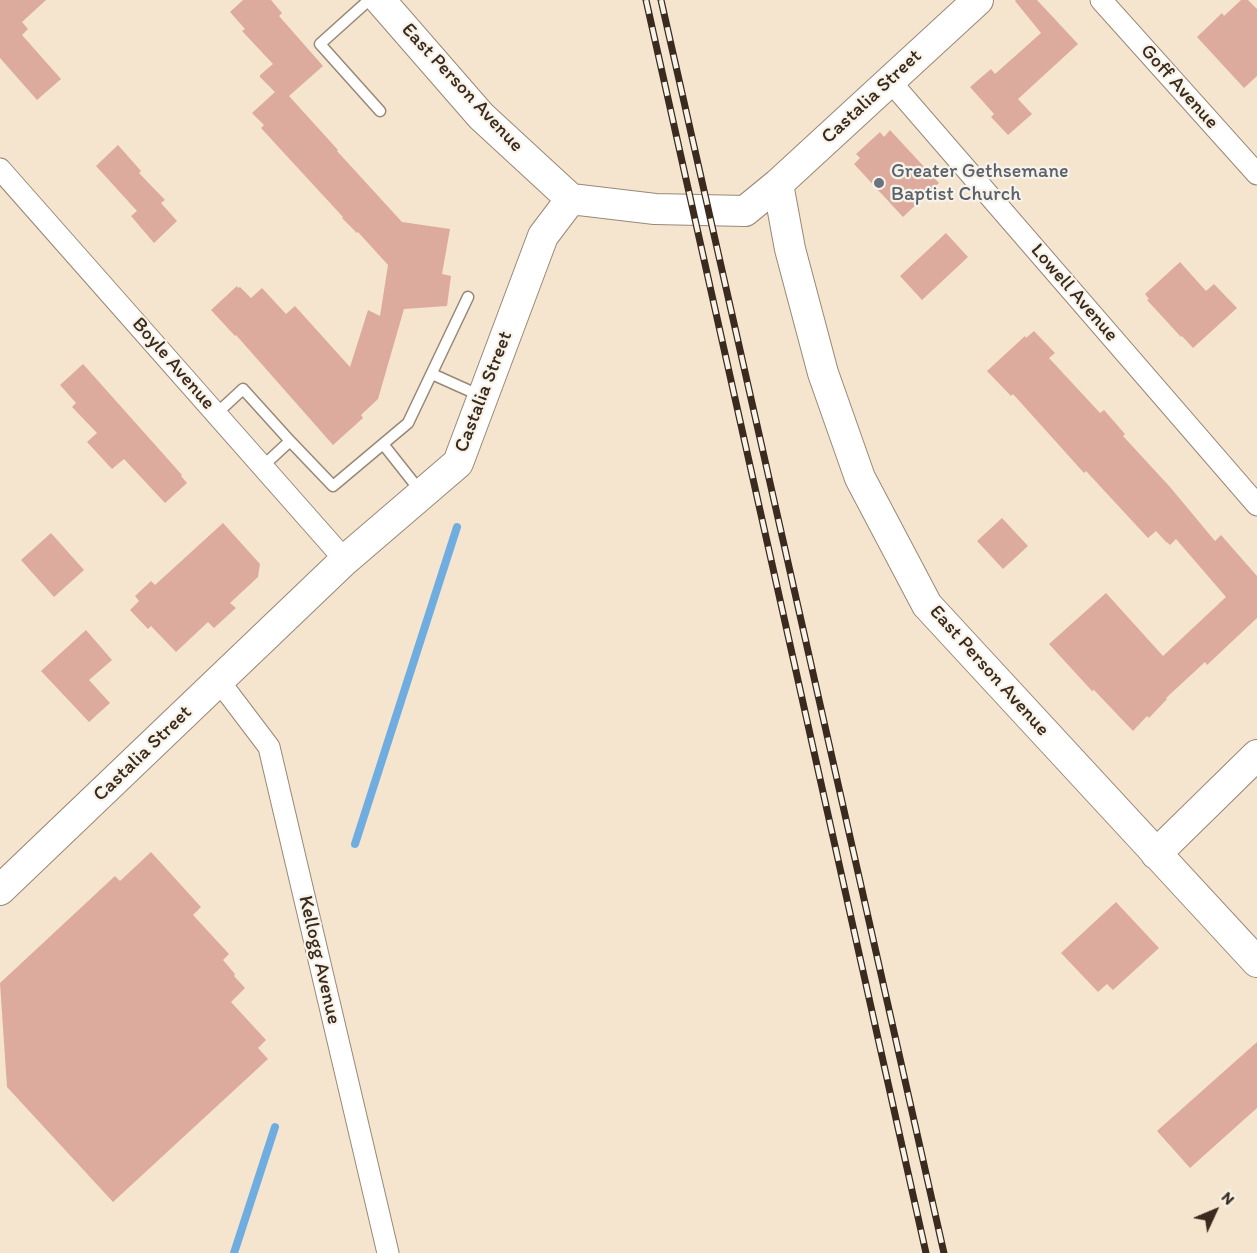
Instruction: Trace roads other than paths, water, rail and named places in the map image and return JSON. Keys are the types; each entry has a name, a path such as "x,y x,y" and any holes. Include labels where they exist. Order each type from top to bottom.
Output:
{"main road":[{"name":"East Person Avenue","path":"380,0 481,116 572,199"},
{"name":"Castalia Street","path":"0,890 345,560 458,463 543,236 572,199 655,209 744,211 778,184 978,0"},
{"name":"East Person Avenue","path":"778,184 790,249 822,373 860,478 927,605 1257,963"},
{"path":"1156,854 1257,755"}],"street":[{"name":"Goff Avenue","path":"1101,0 1257,174"},
{"name":"Lowell Avenue","path":"890,81 1257,505"},
{"name":"Boyle Avenue","path":"0,169 345,560"},
{"name":"Kellogg Avenue","path":"219,681 269,747 388,1253"}],"lane":[{"path":"369,0 320,44 380,111"},
{"path":"216,414 243,389 333,486 408,423 468,297"},
{"path":"432,374 483,396"},
{"path":"263,466 290,441"},
{"path":"383,444 422,494"}],"waterway":[{"path":"355,844 457,527"},
{"path":"234,1253 275,1127"}],"railway":[{"path":"646,0 926,1253"},
{"path":"661,0 944,1253"}],"place":[{"name":"Greater Gethsemane Baptist Church","path":"879,183"}]}
